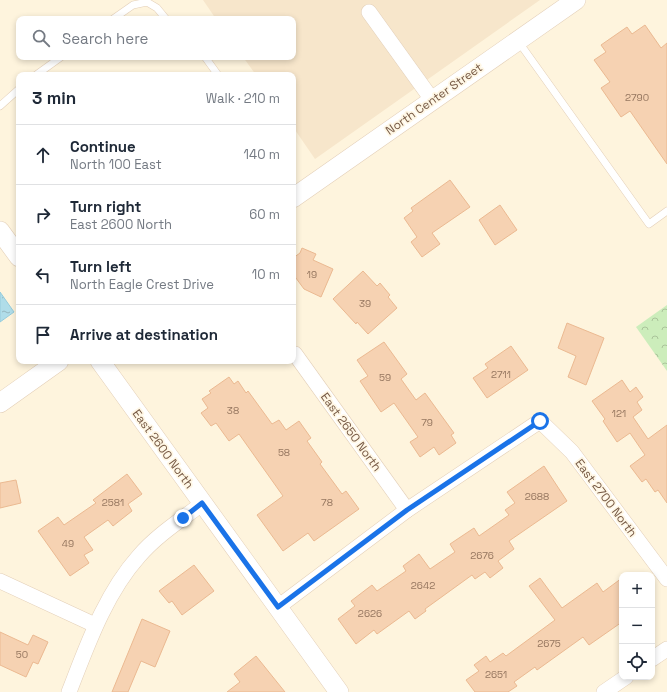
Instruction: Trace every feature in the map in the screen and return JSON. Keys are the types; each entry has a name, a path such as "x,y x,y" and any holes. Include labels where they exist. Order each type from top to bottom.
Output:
{"street":[{"name":"North Center Street","path":"296,195 576,0"},
{"path":"369,12 433,100"},
{"path":"0,231 16,253"},
{"name":"East 2650 North","path":"296,355 407,510"},
{"path":"0,402 55,364"},
{"name":"East 2600 North","path":"102,364 339,692"},
{"name":"East 2700 North","path":"407,510 540,421 572,452 667,579"},
{"path":"69,692 95,625 124,574 139,555 158,537 202,503"},
{"path":"278,607 407,510"},
{"path":"0,581 95,625"},
{"path":"655,657 667,649"},
{"path":"604,692 622,680"}],"lane":[{"path":"117,16 133,5 147,2 157,8 164,16"},
{"path":"518,41 649,224 667,211"},
{"path":"40,72 57,60"},
{"path":"207,60 216,72"},
{"path":"0,106 16,92"}],"shaded area":[{"path":"203,0 540,0 315,159 296,131 296,72 254,72 245,60 296,60 296,16 214,16"}],"green space":[{"path":"667,305 667,371 636,327"}],"water":[{"path":"0,292 14,312 0,322"}],"building":[{"path":"645,25 661,48 667,43 667,164 630,111 621,117 601,88 610,82 594,60 606,52 601,45 627,27 632,34"},
{"path":"450,180 470,207 432,233 440,244 422,257 411,242 417,237 404,218 413,211 411,208"},
{"path":"500,205 517,230 495,245 479,220"},
{"path":"302,248 316,254 313,260 333,269 321,297 304,289 296,278 296,256 300,253"},
{"path":"363,271 377,286 380,283 390,295 388,297 397,308 368,334 357,322 356,324 333,299"},
{"path":"567,323 604,338 586,385 568,377 576,356 558,348"},
{"path":"384,342 407,374 401,379 416,400 425,393 454,433 451,435 456,443 439,455 434,447 420,457 410,442 418,437 394,403 381,412 360,381 368,376 357,360"},
{"path":"511,346 528,370 487,398 473,378 488,368 485,364"},
{"path":"229,377 234,384 238,381 246,393 248,391 272,424 279,420 286,430 299,421 311,438 307,441 322,462 320,464 342,494 346,491 359,509 314,541 308,533 283,551 257,515 283,496 239,434 229,441 216,423 211,426 201,413 208,408 202,399 211,393 209,391"},
{"path":"622,380 630,392 636,387 643,397 637,402 642,410 633,417 648,439 667,425 667,503 658,490 655,492 646,479 642,482 630,466 645,455 630,433 617,442 603,421 605,419 592,401"},
{"path":"544,466 567,501 509,541 514,549 498,561 503,568 490,578 485,572 475,579 472,575 425,609 426,611 415,619 409,611 377,634 374,630 356,644 338,619 355,606 351,601 372,585 377,591 406,571 403,566 419,554 430,569 455,552 450,544 474,528 479,536 509,515 505,510 515,503 507,492"},
{"path":"127,474 142,494 128,504 132,511 113,526 108,520 84,537 93,550 84,555 89,563 70,576 38,531 58,517 64,525 96,503 93,500"},
{"path":"16,480 21,503 0,508 0,483"},
{"path":"194,565 214,591 182,615 172,601 169,603 159,591"},
{"path":"540,578 562,608 597,583 603,592 619,580 619,624 589,645 583,637 537,670 535,667 514,682 517,686 508,692 475,692 466,680 479,671 474,665 486,656 490,662 503,653 506,656 555,620 529,586"},
{"path":"142,619 170,631 155,667 141,661 128,692 112,692"},
{"path":"0,632 28,645 33,635 48,642 38,664 33,662 26,677 0,665"},
{"path":"256,656 285,692 227,692 240,682 234,674"}],"route":[{"path":"183,518 202,503 278,607 407,510 540,421"}]}
